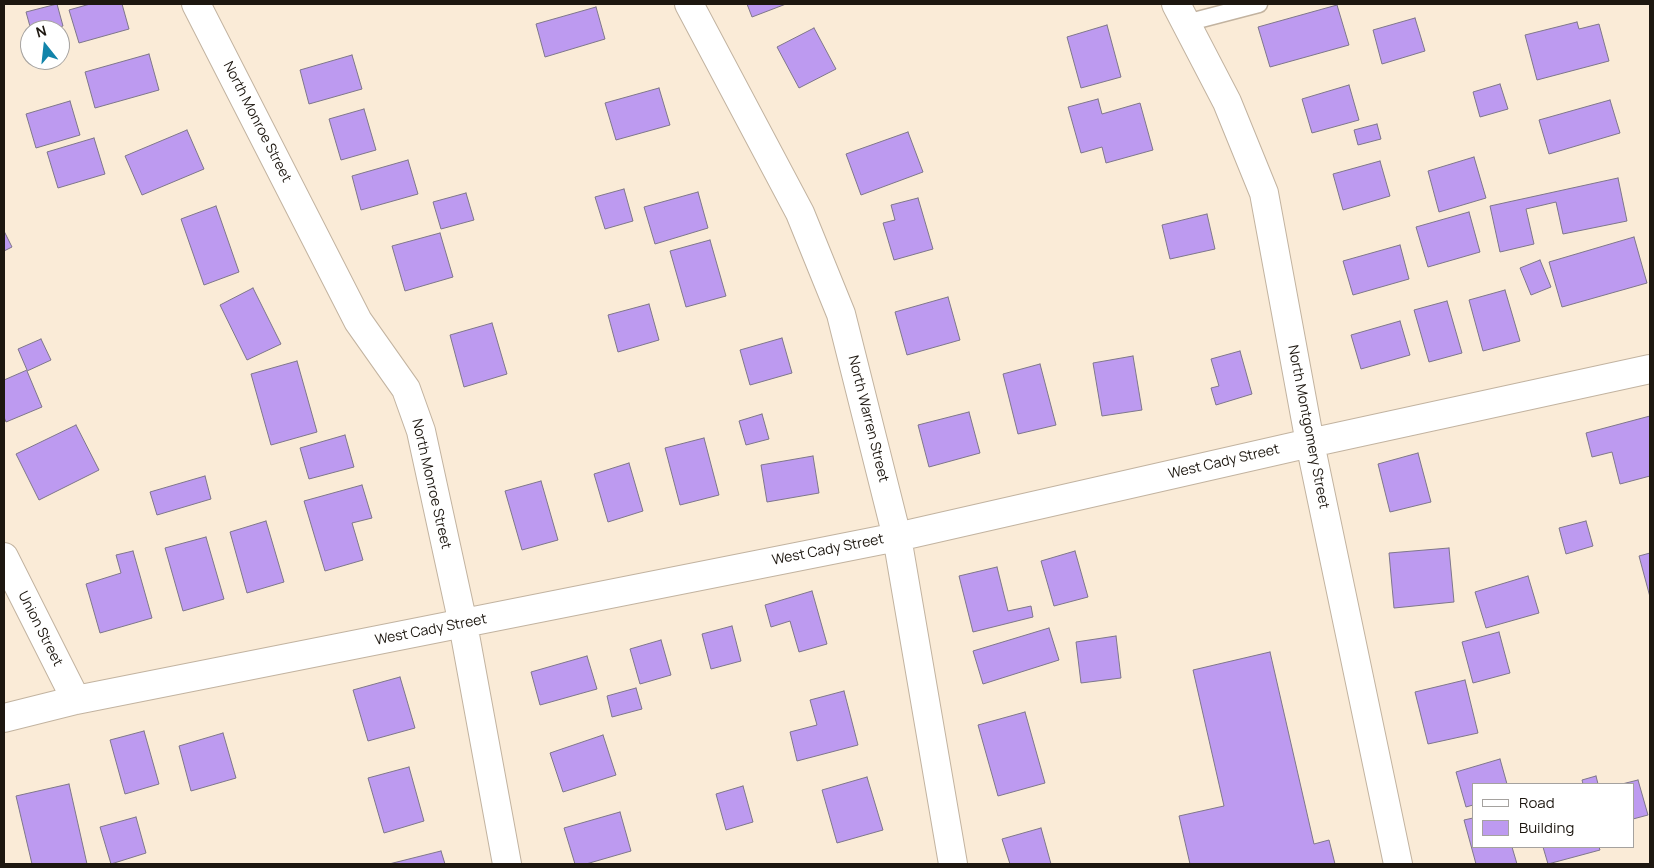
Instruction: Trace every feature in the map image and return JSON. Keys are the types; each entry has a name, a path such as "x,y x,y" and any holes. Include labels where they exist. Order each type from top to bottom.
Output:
{"street":[{"name":"North Monroe Street","path":"196,4 358,321 406,389 420,431 463,624 507,864"},
{"name":"North Warren Street","path":"689,4 800,213 841,314 897,537 953,864"},
{"name":"North Montgomery Street","path":"1181,14 1227,102 1264,194 1310,443 1398,864"},
{"name":"West Cady Street","path":"4,718 76,700 897,537 1310,443 1650,369"},
{"name":"Union Street","path":"4,557 76,700"}],"lane":[{"path":"1181,14 1259,4"}],"building":[{"path":"57,4 61,20 28,20 26,12"},
{"path":"90,4 122,4 129,29 79,43 69,10"},
{"path":"747,4 786,4 752,17"},
{"path":"1337,5 1349,45 1270,67 1258,27"},
{"path":"596,7 605,39 545,57 536,24"},
{"path":"1415,18 1425,51 1382,64 1373,30"},
{"path":"1577,22 1579,29 1599,24 1609,61 1537,80 1525,35"},
{"path":"1107,25 1121,77 1081,88 1067,37"},
{"path":"814,28 836,69 799,88 777,47"},
{"path":"149,54 159,90 95,108 85,72"},
{"path":"352,55 362,89 309,104 300,70"},
{"path":"1500,84 1508,109 1480,117 1473,92"},
{"path":"1349,85 1359,120 1312,133 1302,99"},
{"path":"659,88 670,125 616,140 605,103"},
{"path":"1098,99 1102,114 1140,103 1153,150 1106,163 1102,147 1081,153 1068,107"},
{"path":"1610,100 1620,133 1549,154 1539,120"},
{"path":"70,101 80,135 36,148 26,114"},
{"path":"364,109 376,150 341,160 329,119"},
{"path":"1377,124 1381,139 1358,145 1354,130"},
{"path":"187,130 204,169 142,195 125,156"},
{"path":"908,132 923,172 861,195 846,154"},
{"path":"94,138 105,174 58,188 47,152"},
{"path":"1474,157 1486,198 1439,212 1428,171"},
{"path":"408,160 418,194 361,210 352,176"},
{"path":"1380,161 1390,196 1343,210 1333,174"},
{"path":"1618,178 1627,221 1563,234 1556,202 1526,209 1534,244 1500,252 1490,206"},
{"path":"624,189 633,221 605,229 595,197"},
{"path":"698,192 708,228 655,244 644,207"},
{"path":"466,193 474,220 441,229 433,202"},
{"path":"918,198 933,249 894,260 883,223 895,220 891,205"},
{"path":"216,206 239,272 204,285 181,219"},
{"path":"1469,212 1480,252 1428,267 1416,227"},
{"path":"1207,214 1215,249 1170,259 1162,225"},
{"path":"4,231 12,247 4,251"},
{"path":"440,233 453,277 405,291 392,246"},
{"path":"1634,237 1647,283 1562,307 1549,262"},
{"path":"710,240 726,296 686,307 670,251"},
{"path":"1400,245 1409,279 1353,295 1343,261"},
{"path":"1540,260 1551,287 1531,295 1520,268"},
{"path":"253,288 281,344 247,360 220,305"},
{"path":"1505,290 1520,341 1483,351 1469,300"},
{"path":"948,297 960,340 907,355 895,312"},
{"path":"1447,301 1462,353 1429,362 1414,310"},
{"path":"649,304 659,340 618,352 608,315"},
{"path":"1400,321 1410,355 1361,369 1351,335"},
{"path":"492,323 507,374 464,387 450,335"},
{"path":"782,338 792,373 750,385 740,350"},
{"path":"41,339 51,360 27,371 42,407 6,422 4,417 4,380 27,370 18,349"},
{"path":"1240,351 1252,394 1216,405 1211,388 1219,386 1211,359"},
{"path":"1133,356 1142,410 1102,416 1093,363"},
{"path":"297,361 317,432 271,445 251,374"},
{"path":"1040,364 1056,425 1018,434 1003,374"},
{"path":"969,412 980,453 929,467 918,425"},
{"path":"762,414 769,439 746,445 739,421"},
{"path":"1650,416 1650,476 1620,484 1612,452 1592,457 1586,433"},
{"path":"76,425 99,470 39,500 16,454"},
{"path":"345,435 354,467 309,479 300,448"},
{"path":"704,438 719,495 680,505 665,448"},
{"path":"1418,453 1431,502 1390,512 1378,464"},
{"path":"813,456 819,493 767,502 761,465"},
{"path":"629,463 643,511 608,522 594,474"},
{"path":"205,476 211,499 157,515 150,492"},
{"path":"541,481 558,540 522,550 505,491"},
{"path":"362,485 372,518 352,523 363,560 325,571 304,501"},
{"path":"266,521 284,582 247,593 230,532"},
{"path":"1586,521 1593,546 1566,554 1559,528"},
{"path":"206,537 224,599 183,611 165,548"},
{"path":"1449,548 1454,602 1394,608 1389,553"},
{"path":"133,551 152,618 100,633 86,584 121,573 116,555"},
{"path":"1075,551 1088,597 1054,606 1041,561"},
{"path":"1650,553 1650,597 1639,556"},
{"path":"997,567 1008,611 1031,606 1033,617 973,632 959,576"},
{"path":"1528,576 1539,613 1486,628 1475,592"},
{"path":"812,591 827,644 799,652 790,621 771,627 765,605"},
{"path":"732,626 741,661 711,669 702,634"},
{"path":"1049,628 1059,660 983,684 973,651"},
{"path":"1499,632 1510,673 1473,683 1462,642"},
{"path":"1116,636 1121,678 1081,683 1076,642"},
{"path":"661,640 671,675 640,684 630,649"},
{"path":"1270,652 1314,844 1329,840 1335,864 1190,864 1179,816 1224,806 1193,670"},
{"path":"587,656 597,689 540,705 531,672"},
{"path":"400,677 415,728 368,741 353,690"},
{"path":"1465,680 1478,733 1428,744 1415,692"},
{"path":"636,688 642,709 612,717 607,696"},
{"path":"844,691 858,745 797,761 790,732 817,725 810,700"},
{"path":"1025,712 1045,783 998,796 978,725"},
{"path":"144,731 159,784 125,794 110,740"},
{"path":"223,733 236,778 191,791 179,746"},
{"path":"603,735 616,775 563,792 550,753"},
{"path":"1500,759 1507,783 1472,783 1472,805 1466,807 1456,772"},
{"path":"409,767 424,821 384,833 368,778"},
{"path":"1596,776 1598,783 1583,783 1582,780"},
{"path":"867,777 883,830 837,843 822,790"},
{"path":"1638,780 1648,815 1634,819 1634,783 1626,783"},
{"path":"69,784 87,864 32,864 16,796"},
{"path":"743,786 753,822 726,830 716,794"},
{"path":"620,812 631,851 586,864 575,864 564,828"},
{"path":"136,817 146,853 111,864 100,827"},
{"path":"1472,818 1472,848 1512,848 1517,864 1476,864 1464,820"},
{"path":"1041,828 1051,864 1010,864 1002,839"},
{"path":"1543,848 1599,848 1600,850 1548,864"},
{"path":"441,851 445,864 389,864"}]}
